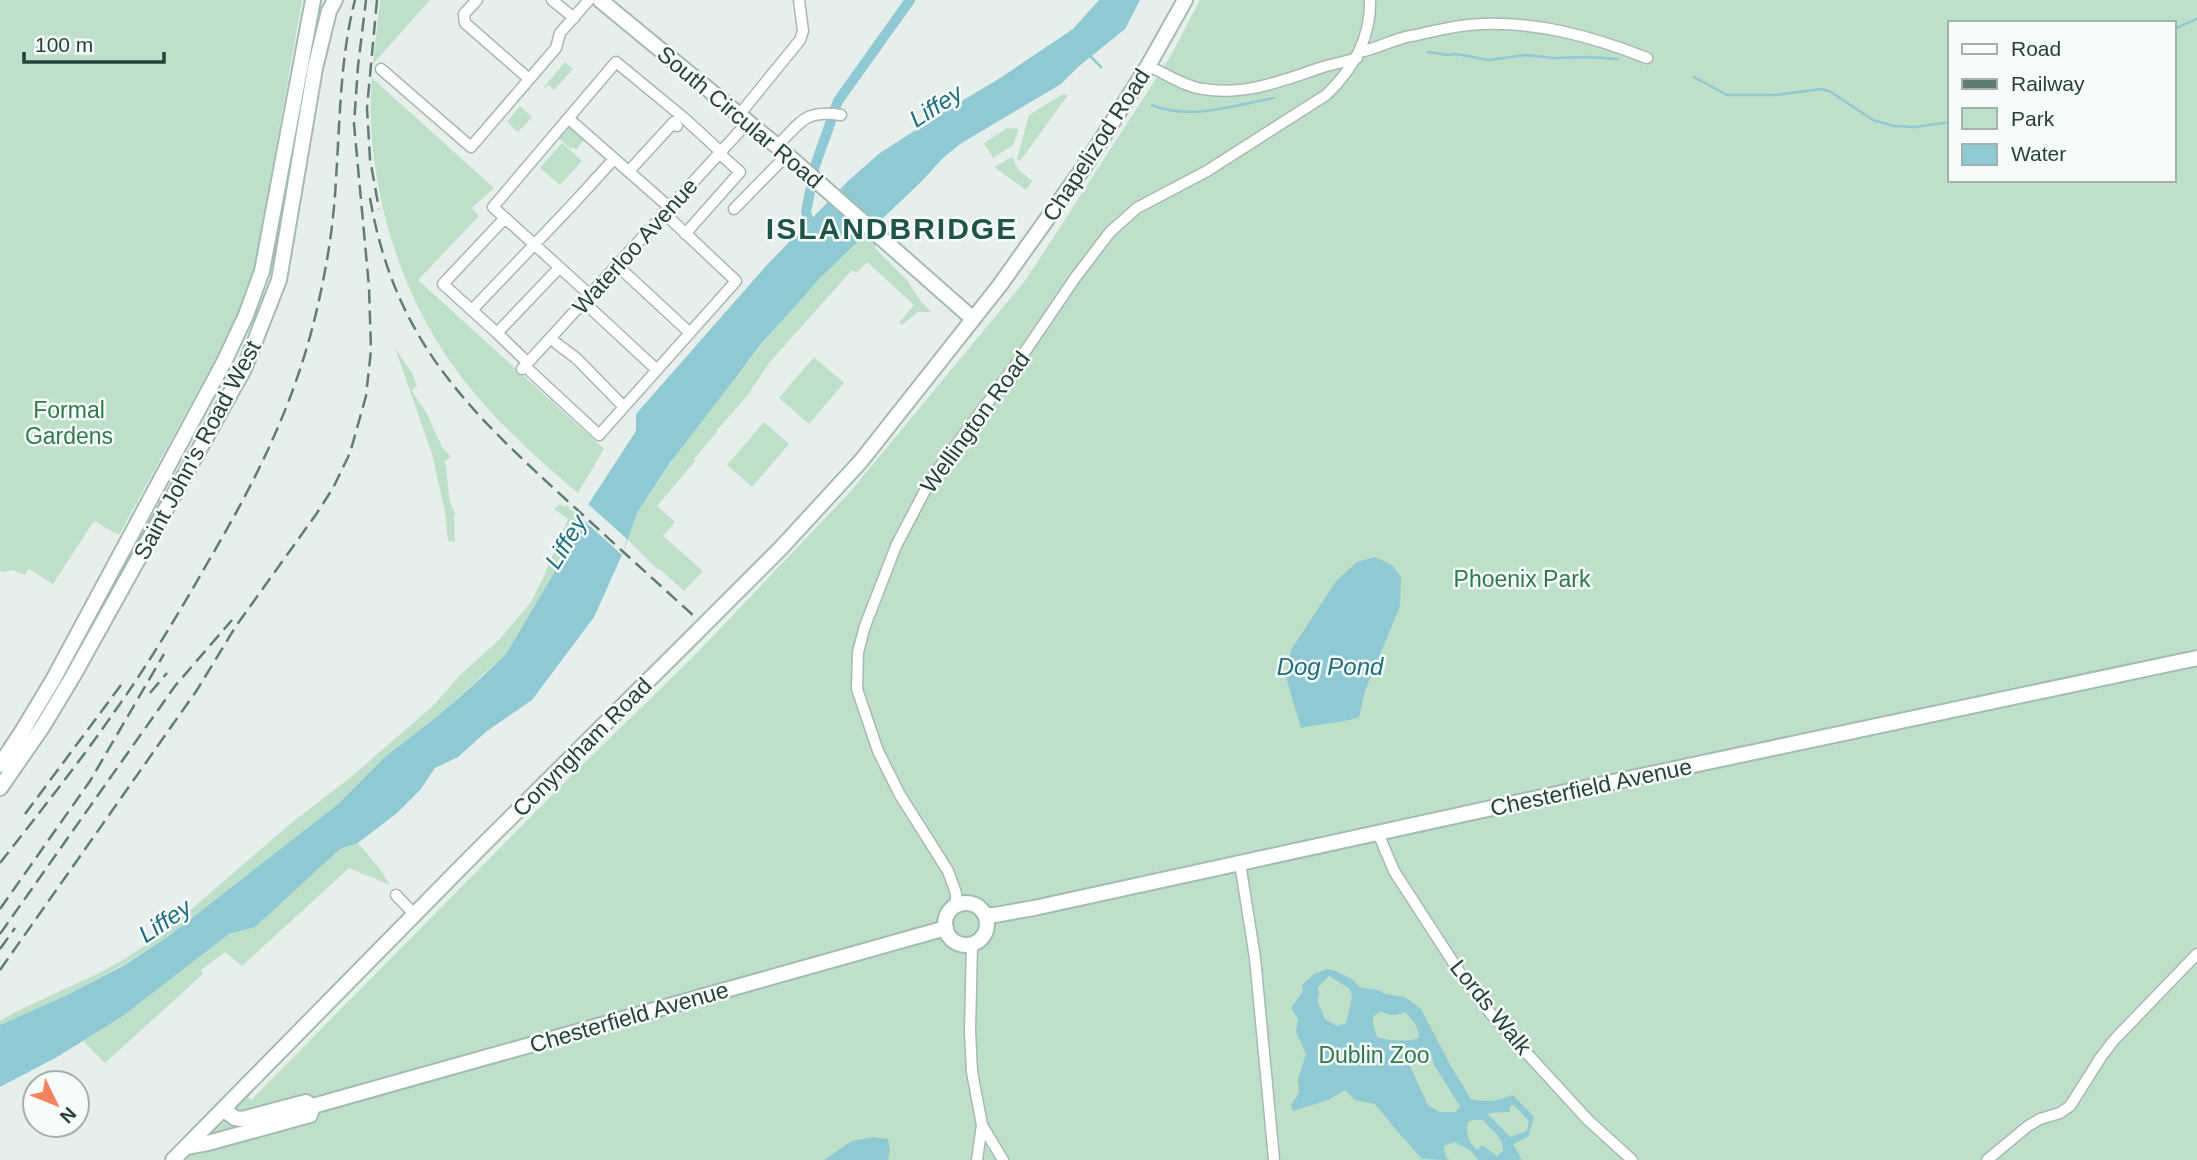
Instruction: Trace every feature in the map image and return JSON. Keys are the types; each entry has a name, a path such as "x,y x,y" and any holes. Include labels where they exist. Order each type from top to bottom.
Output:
{"main road":[{"name":"Saint John's Road West","path":"0,765 53,680 225,360 246,315 262,271 313,0"},
{"name":"Saint John's Road West","path":"0,788 43,726 73,676 244,369 279,280 316,68 327,19 335,0"},
{"name":"South Circular Road","path":"600,0 782,151 972,318"},
{"name":"Chapelizod Road","path":"972,318 1007,276 1084,167 1148,66 1185,0"},
{"name":"Conyngham Road","path":"173,1160 781,548 847,477 972,318"},
{"name":"Chesterfield Avenue","path":"985,915 1034,908 2197,658"},
{"path":"969,904 981,909 987,927 982,938 972,944 958,944 952,940 946,928 947,916 956,906 969,904"},
{"name":"Chesterfield Avenue","path":"224,1110 235,1118 242,1119 306,1102 313,1106 946,928"},
{"name":"Chesterfield Avenue","path":"186,1147 310,1115 313,1106"}],"street":[{"path":"477,0 463,17 468,26 529,79"},
{"path":"552,0 573,18"},
{"path":"382,69 471,147 556,48 560,33 589,0"},
{"name":"Waterloo Avenue","path":"527,368 720,152 800,40 803,31 799,0"},
{"path":"1358,55 1367,28 1370,0"},
{"path":"1148,66 1204,90 1254,89 1358,55 1403,37 1470,25 1501,24 1581,34 1647,58"},
{"name":"Wellington Road","path":"956,906 956,893 948,870 900,795 878,751 857,689 858,652 865,626 896,546 930,480 1110,232 1137,208 1207,171 1319,100 1340,82 1358,55"},
{"path":"657,370 559,268 493,207 616,62 740,172 685,234"},
{"path":"734,209 807,116 826,112 841,115"},
{"path":"505,218 443,284 497,333 527,368 599,435 736,281 685,234 629,171 569,118"},
{"path":"629,171 674,122 681,122"},
{"path":"472,310 614,159"},
{"path":"497,333 559,268"},
{"path":"622,270 690,333"},
{"path":"556,343 576,358 624,407"},
{"name":"Lords Walk","path":"1378,833 1394,871 1462,976 1491,1014 1588,1120 1632,1160"},
{"path":"1240,863 1255,958 1274,1159"},
{"path":"396,895 415,915"},
{"path":"972,944 972,1072 982,1125 977,1160"},
{"path":"1987,1160 2028,1126 2070,1106 2113,1040 2197,954"},
{"path":"982,1125 1000,1156"},
{"path":"977,1160 981,1152 986,1150 1000,1156"}],"green space":[{"name":"Formal Gardens","path":"0,0 302,0 254,272 236,318 119,535 94,521 53,584 29,569 25,575 12,570 0,571"},
{"path":"380,0 430,0 373,64"},
{"name":"Phoenix Park","path":"1200,0 2197,0 2197,1160 173,1160 242,1092 251,1100 570,777 694,656 850,492 1027,278 1170,57"},
{"path":"565,62 573,69 554,90 548,85 545,88 544,87"},
{"path":"372,78 494,188 472,208 479,216 418,280 604,449 578,493 526,447 477,397 432,334 418,306 405,278 385,218 371,126"},
{"path":"1063,94 1068,95 1020,161 1017,159 1029,115"},
{"path":"520,106 532,117 518,132 507,122"},
{"path":"569,126 584,140 576,150 558,138"},
{"path":"1007,128 1019,129 1013,145 993,158 984,143"},
{"path":"562,143 582,161 560,185 540,168"},
{"path":"1012,157 1018,169 1032,181 1026,190 994,167"},
{"path":"866,235 906,279 931,312 918,312 902,325 899,323 914,305 867,262 857,273 852,270 769,363 747,396 657,506 675,522 663,536 703,571 684,591 627,539 637,513 696,426 789,311"},
{"path":"395,348 412,373 417,386 412,390 413,393 426,412 442,447 451,457 445,461 449,496 456,514 455,542 448,541 445,512 432,454"},
{"path":"814,357 844,383 809,424 779,398"},
{"path":"764,422 789,444 752,487 727,465"},
{"path":"560,504 564,507 566,505 580,517 569,534 560,564 506,654 439,715 386,756 337,805 170,935 123,965 67,995 0,1025 0,1021 13,1013 99,973 150,942 433,706 462,673 499,640 531,602 568,519 554,509"},
{"path":"358,843 390,885 349,868 242,966 225,952 201,970 203,974 105,1063 83,1041 123,1016 229,934 254,927 340,849"}],"water":[{"path":"1099,0 1140,0 1125,29 1061,84 960,144 943,158 820,278 762,343 670,463 637,513 622,555 594,617 532,700 487,731 458,757 435,768 420,790 397,813 358,843 340,849 255,927 229,934 123,1016 34,1069 21,1069 21,1076 0,1087 0,1025 123,966 170,935 337,805 386,756 439,715 506,654 560,563 569,534 636,431 636,414 765,267 849,180 880,153 1073,29"},
{"name":"Dog Pond","path":"1375,557 1392,565 1401,577 1400,606 1365,691 1359,717 1301,728 1286,677 1291,650 1336,581 1357,562"},
{"path":"1328,969 1336,971 1353,980 1359,987 1405,997 1421,1009 1471,1099 1492,1101 1513,1095 1534,1117 1528,1137 1513,1144 1522,1160 1478,1160 1471,1151 1455,1142 1444,1146 1445,1156 1449,1160 1422,1159 1375,1104 1355,1100 1345,1090 1328,1100 1293,1111 1291,1105 1299,1093 1298,1079 1306,1054 1296,1032 1298,1019 1291,1008 1303,991 1302,985 1314,974","holes":["1329,976 1350,989 1352,997 1346,1023 1337,1026 1325,1019 1317,1000 1318,987","1381,1011 1393,1015 1405,1012 1417,1027 1419,1038 1398,1040 1377,1037 1373,1017","1422,1051 1431,1054 1434,1065 1460,1106 1456,1112 1440,1112 1428,1105 1409,1064 1409,1058","1514,1105 1529,1121 1527,1131 1510,1137 1487,1113 1510,1112 1510,1106","1483,1120 1499,1138 1503,1151 1497,1156 1482,1145 1478,1150 1468,1134 1468,1122"]},
{"path":"873,1137 888,1139 888,1160 824,1160 852,1141"}],"pier":[{"path":"588,504 627,539 622,555 580,517"}],"waterway":[{"path":"816,231 806,212 815,166 838,101 910,0"},
{"path":"2176,28 2197,19"},
{"path":"1428,52 1489,60 1526,55 1618,59"},
{"path":"1089,55 1101,67"},
{"path":"1694,77 1727,95 1775,95 1822,89 1831,92 1873,120 1894,126 1915,127 1948,122"},
{"path":"1152,105 1167,110 1197,112 1274,98"}],"railway":[{"path":"0,863 59,788 140,675 243,499 288,403 310,336 328,255 335,194 343,67 355,0"},
{"path":"0,970 197,690 236,626 317,513 350,453 366,396 371,350 369,287 354,124 366,0"},
{"path":"377,0 367,108 370,159 379,209"},
{"path":"370,198 382,249 398,294 418,334 469,405 535,471 713,633"},
{"path":"0,934 175,686 232,620"},
{"path":"0,909 90,781 164,654"},
{"path":"150,693 167,673"},
{"path":"25,814 121,685"},
{"path":"0,949 15,928"}],"district":[{"name":"ISLANDBRIDGE","path":"892,229"}],"water label":[{"name":"Liffey","path":"936,106"},
{"name":"Liffey","path":"566,542"},
{"name":"Liffey","path":"165,921"}],"park label":[{"name":"Dublin Zoo","path":"1374,1055"}]}
